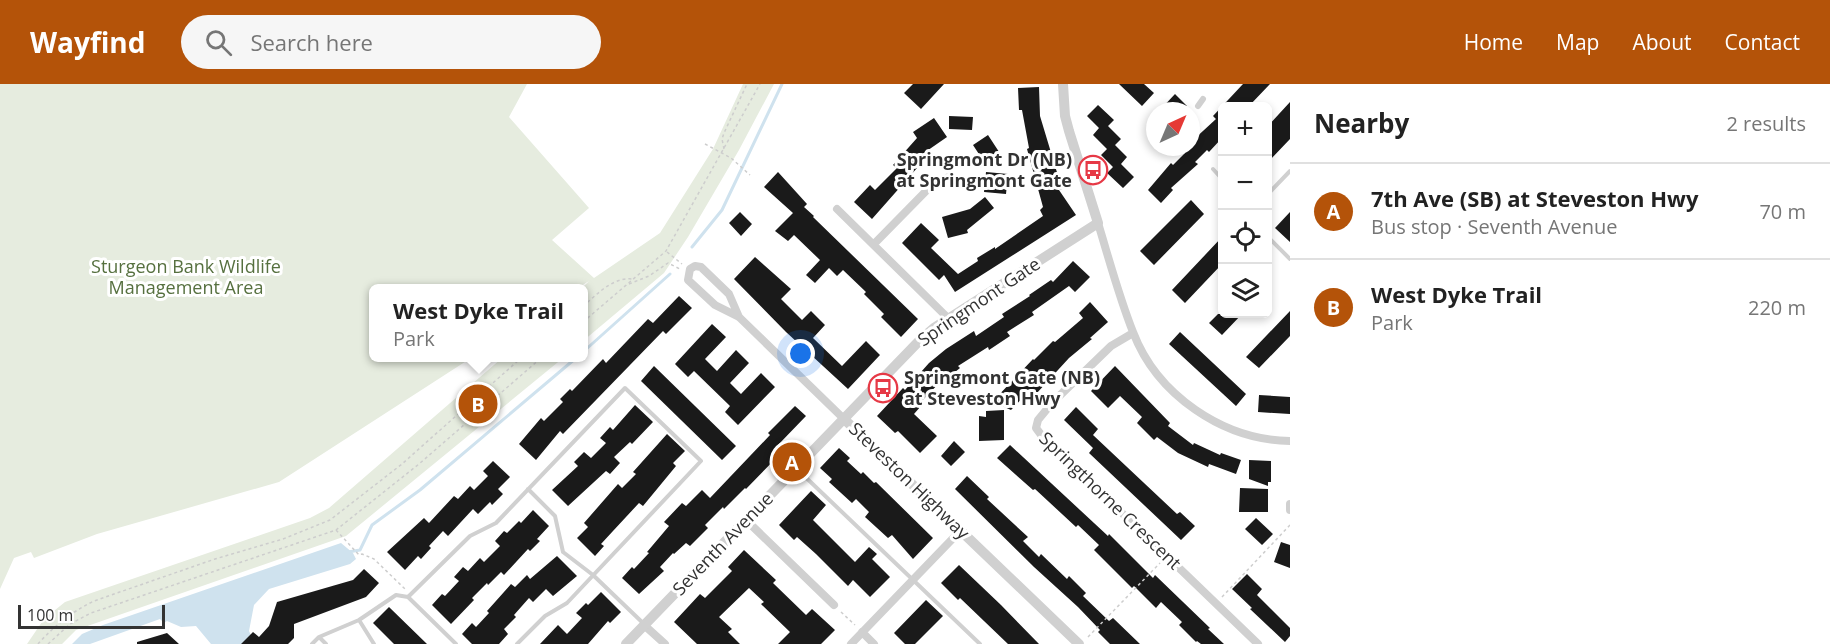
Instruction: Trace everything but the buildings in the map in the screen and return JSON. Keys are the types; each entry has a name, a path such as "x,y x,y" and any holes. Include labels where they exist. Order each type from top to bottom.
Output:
{"street":[{"path":"1063,84 1065,116 1069,131 1133,333 1147,360 1168,386 1208,418 1241,433 1290,441"},
{"path":"1200,103 1203,99"},
{"path":"874,244 929,188 939,180 950,177"},
{"path":"837,209 949,319"},
{"name":"Springmont Gate","path":"844,419 910,349 934,328 1098,223"},
{"name":"Steveston Highway","path":"739,317 729,294 701,267 696,266 690,269 688,280 715,305 739,317 961,530 1083,641"},
{"name":"Springthorne Crescent","path":"1133,333 1111,346 1052,403 1038,420 1036,428 1258,644"},
{"name":"Seventh Avenue","path":"626,644 844,419"},
{"path":"1290,504 1290,510"},
{"path":"746,520 834,605"},
{"path":"851,644 961,530"},
{"path":"644,625 664,644"},
{"path":"862,632 874,644"}],"lane":[{"path":"1213,170 1218,175"},
{"path":"1272,190 1290,171"},
{"path":"1272,241 1290,259"},
{"path":"409,596 470,536 496,523 626,388 701,461 567,603 545,616 518,644"},
{"path":"797,468 980,644"},
{"path":"528,489 555,516 563,552 593,575 644,625"},
{"path":"312,644 319,637 359,620 396,595 409,596 456,644"},
{"path":"359,620 374,644"},
{"path":"319,637 326,644"}],"path":[{"path":"724,150 722,139 724,133 747,84"},
{"path":"588,318 666,251 760,84"},
{"path":"705,144 722,153 750,175"},
{"path":"666,251 682,265"},
{"path":"628,284 649,276 668,263 680,270"},
{"path":"588,302 614,281 634,279"},
{"path":"38,644 55,625 77,609 94,601 214,559 283,539 330,520 402,464 515,362"},
{"path":"48,644 70,624 91,613 336,530 419,464 535,362"},
{"path":"1216,604 1290,525"},
{"path":"336,530 359,555 374,559 409,596"},
{"path":"1083,641 1162,561"},
{"path":"834,605 862,632"},
{"path":"51,639 56,644"}],"green space":[{"name":"Sturgeon Bank Wildlife Management Area","path":"0,84 527,84 509,117 589,208 552,240 594,278 660,233 713,149 743,84 774,84 739,150 664,273 588,337 588,284 586,284 589,281 584,284 369,284 369,362 465,362 279,482 97,534 34,558 31,552 14,558 0,589"},
{"path":"497,362 558,362 346,536 76,630 62,644 27,644 44,619 65,602 310,518 329,508"}],"water":[{"path":"341,543 353,553 356,559 350,564 269,589 254,605 249,631 255,644 211,644 196,626 181,627 167,621 164,623 160,619 90,644 72,644 82,634 103,625"}],"waterway":[{"path":"692,247 722,210 782,84"},
{"path":"588,348 670,274"},
{"path":"348,552 360,550 372,525 420,490 571,362"}],"place":[{"name":"Springmont Dr (NB) at Springmont Gate","path":"1093,170"},
{"name":"Springmont Gate (NB) at Steveston Hwy","path":"883,388"},
{"name":"West Dyke Trail","path":"478,404"},
{"name":"7th Ave (SB) at Steveston Hwy","path":"792,462"}]}
